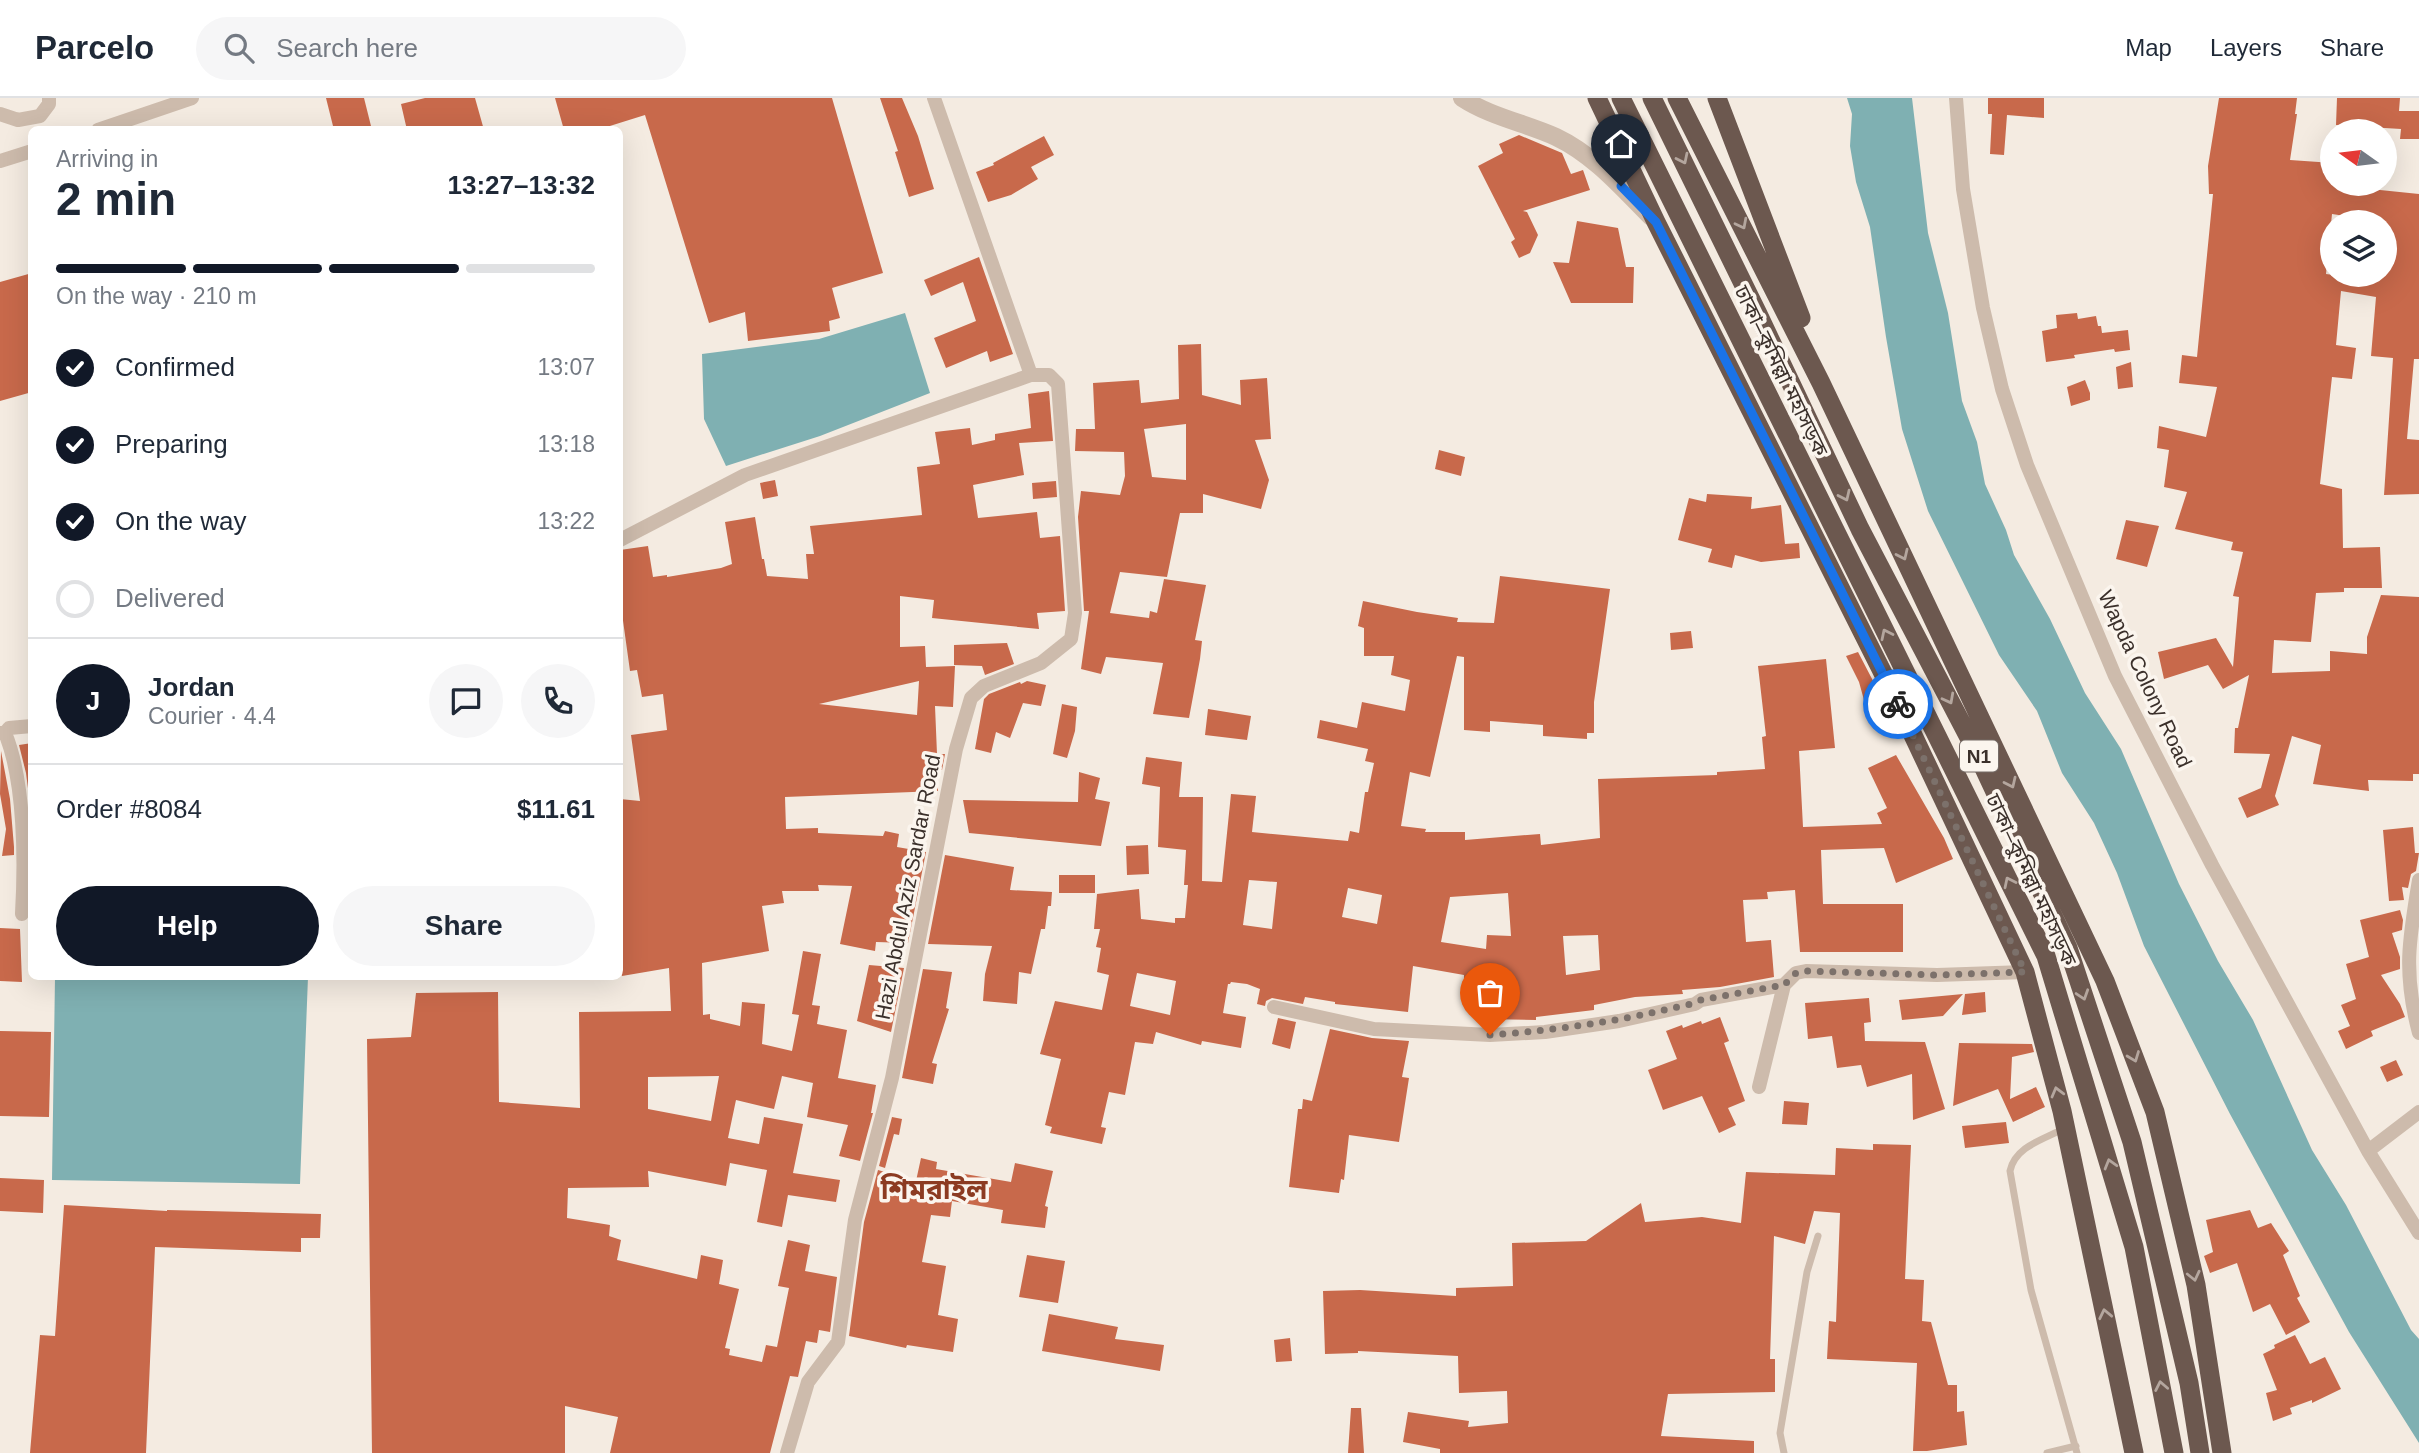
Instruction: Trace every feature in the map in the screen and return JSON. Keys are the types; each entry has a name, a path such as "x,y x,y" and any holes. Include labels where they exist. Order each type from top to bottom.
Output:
{"highway":[{"path":"1597,98 1656,222 1894,695 2025,972 2066,1128 2134,1453"},
{"name":"ঢাকা–কুমিল্লা মহাসড়ক","path":"1621,98 2046,956 2134,1247 2174,1453"},
{"name":"ঢাকা–কুমিল্লা মহাসড়ক","path":"1652,98 1860,529 1975,749 2068,948 2132,1142 2189,1383 2200,1453"},
{"path":"1677,98 1821,383 2105,981 2155,1112 2196,1285 2221,1453"},
{"path":"1717,98 1779,258 1821,383"}],"street":[{"path":"0,114 18,120 40,116 49,104 49,98"},
{"path":"111,126 192,98"},
{"path":"623,538 745,475 1031,375 934,98"},
{"path":"1462,98 1494,115 1557,138 1585,153 1656,222"},
{"name":"Wapda Colony Road","path":"1956,98 1963,190 1983,308 2002,389 2026,465 2115,676 2212,864 2368,1151 2419,1233"},
{"path":"0,161 28,152"},
{"name":"Hazi Abdul Aziz Sardar Road","path":"787,1453 808,1382 838,1342 855,1220 892,1078 956,749 971,698 984,686 1041,663 1071,639 1075,613 1058,384 1049,375 1031,375"},
{"path":"22,914 24,881 21,815 13,751 3,733 9,728 28,726"},
{"path":"2419,880 2408,943 2408,981 2419,1033"},
{"path":"1759,1087 1784,985 1796,973 1806,971 1937,975 2025,972"},
{"path":"1274,1007 1374,1029 1490,1035 1545,1032 1619,1021 1701,1000 1784,985"},
{"path":"2368,1151 2419,1112"}],"lane":[{"path":"2046,1453 2076,1449 2031,1290 2010,1171 2018,1152 2066,1128"},
{"path":"1784,1453 1780,1433 1807,1272 1818,1236"}],"water":[{"path":"1847,98 1912,98 1928,233 1948,313 1962,401 1977,442 1985,484 2014,555 2050,619 2085,693 2121,749 2179,884 2218,961 2253,1020 2312,1150 2346,1205 2411,1330 2419,1339 2419,1443 2349,1332 2230,1114 2144,946 2117,873 2094,823 2062,773 2037,711 1999,655 1928,511 1902,429 1870,227 1856,182 1850,146 1852,114"},
{"path":"905,313 930,393 820,436 726,466 704,419 702,354 819,339"},
{"path":"55,980 308,980 300,1184 52,1180"}],"building":[{"path":"326,98 364,98 371,126 333,126"},
{"path":"425,98 475,98 483,126 406,126 401,104"},
{"path":"555,98 832,98 883,273 832,288 840,318 829,321 830,331 748,341 745,312 709,323 645,115 610,126 563,126"},
{"path":"880,98 902,98 918,136 934,189 909,197 895,152 898,151"},
{"path":"1988,98 2044,98 2044,118 2007,115 2004,155 1990,154 1992,114 1988,114"},
{"path":"2219,98 2297,98 2290,160 2320,162 2320,196 2398,196 2398,192 2419,194 2419,359 2414,359 2407,439 2419,440 2419,494 2384,495 2393,358 2371,356 2376,297 2341,291 2336,345 2356,348 2352,379 2332,377 2320,484 2342,489 2343,548 2380,547 2382,588 2344,588 2344,592 2316,593 2311,642 2274,640 2272,673 2330,671 2330,651 2367,654 2367,637 2381,595 2419,597 2419,774 2413,774 2413,781 2368,780 2369,791 2313,784 2321,745 2292,736 2275,796 2279,805 2247,818 2238,798 2261,788 2270,754 2234,753 2235,728 2238,728 2249,675 2223,689 2208,665 2164,679 2158,652 2216,638 2233,667 2239,597 2233,596 2243,552 2231,550 2233,542 2175,529 2187,492 2164,487 2169,450 2157,448 2159,426 2206,437 2217,387 2179,383 2182,355 2197,357 2213,194 2209,194 2208,166"},
{"path":"2337,98 2400,98 2399,111 2419,111 2419,139 2400,139 2398,119 2336,119"},
{"path":"1519,135 1562,153 1571,174 1583,170 1590,190 1523,211 1527,212 1538,235 1530,253 1519,258 1511,242 1515,239 1478,166 1503,153 1499,144"},
{"path":"1044,136 1054,155 1031,167 1038,179 1011,195 988,202 976,172 994,165 993,163"},
{"path":"1577,221 1618,228 1626,267 1634,267 1633,303 1571,303 1553,262 1569,263"},
{"path":"979,257 1013,354 990,362 987,351 946,368 934,338 976,321 963,282 931,296 924,280"},
{"path":"28,274 28,393 0,401 0,282"},
{"path":"2077,313 2078,319 2096,316 2102,333 2128,330 2130,350 2115,352 2114,349 2046,362 2042,331 2057,328 2056,315"},
{"path":"1201,344 1202,395 1241,405 1240,380 1267,378 1271,439 1255,440 1269,480 1261,509 1203,494 1203,513 1180,513 1167,577 1120,572 1110,613 1149,618 1150,611 1157,613 1164,579 1206,585 1195,640 1202,641 1189,718 1153,714 1163,663 1106,657 1101,674 1081,669 1089,611 1084,611 1078,517 1081,491 1120,495 1125,476 1124,452 1075,451 1076,429 1095,429 1093,383 1139,380 1141,403 1179,399 1178,345","holes":["1186,424 1186,480 1152,477 1144,429"]},
{"path":"2131,362 2133,387 2118,389 2116,367"},
{"path":"2085,380 2090,400 2071,406 2067,387"},
{"path":"1049,391 1053,441 1019,443 1024,475 973,485 978,518 1037,512 1040,538 1060,536 1065,611 1037,613 1039,629 932,618 934,600 900,596 900,647 925,646 926,667 955,666 953,707 935,706 937,754 945,754 942,770 937,770 938,791 785,797 786,829 818,828 818,833 883,836 885,831 899,834 897,847 926,852 908,943 876,942 875,951 840,944 852,886 818,885 819,891 782,891 784,903 762,906 769,951 702,963 703,1015 710,1014 710,1019 740,1026 742,1002 765,1004 762,1044 792,1051 799,1015 792,1014 803,951 821,954 812,1005 820,1006 817,1024 847,1030 838,1078 876,1085 873,1113 860,1161 839,1156 848,1125 807,1117 813,1083 782,1076 774,1109 736,1100 728,1138 759,1144 764,1117 803,1124 793,1173 840,1180 836,1202 788,1195 782,1227 757,1222 767,1170 730,1163 726,1186 648,1171 649,1187 568,1188 567,1218 610,1225 609,1236 621,1240 617,1260 697,1279 701,1255 723,1260 719,1284 739,1289 725,1348 730,1349 729,1355 762,1362 766,1345 777,1347 789,1288 778,1286 788,1240 810,1245 805,1271 837,1277 830,1332 819,1330 817,1343 806,1341 798,1377 790,1376 770,1453 610,1453 618,1417 565,1406 565,1453 372,1453 367,1039 411,1037 416,993 498,992 499,1102 580,1108 579,1012 671,1011 669,968 623,976 623,799 640,801 631,735 667,730 663,694 642,697 637,670 630,671 623,621 623,550 648,546 653,577 721,568 732,564 725,522 755,517 767,576 808,579 806,554 814,554 810,526 922,515 917,467 940,464 935,432 970,428 972,445 995,440 995,434 1031,428 1028,394","holes":["919,681 917,715 819,704","719,1076 711,1121 648,1109 648,1077"]},
{"path":"1439,450 1465,457 1461,476 1435,469"},
{"path":"775,480 778,496 763,499 760,483"},
{"path":"1056,481 1057,497 1033,499 1032,483"},
{"path":"1707,494 1752,497 1751,509 1781,505 1785,544 1799,543 1800,558 1761,562 1735,555 1732,568 1708,562 1712,549 1678,540 1689,498 1706,502"},
{"path":"2126,520 2159,526 2147,567 2116,559"},
{"path":"1500,576 1610,589 1594,702 1594,733 1587,733 1587,739 1543,736 1543,725 1490,721 1490,732 1464,730 1464,657 1457,656 1430,777 1410,772 1401,826 1426,829 1425,832 1465,832 1465,840 1540,834 1541,845 1600,838 1598,779 1717,775 1717,772 1765,769 1762,737 1766,736 1758,666 1826,659 1835,748 1799,751 1803,827 1882,824 1877,813 1887,808 1868,768 1896,755 1944,838 1953,859 1896,883 1884,848 1821,850 1823,904 1903,904 1903,952 1800,952 1795,890 1767,892 1768,899 1743,900 1746,942 1771,940 1774,977 1720,987 1682,990 1683,994 1635,997 1594,1005 1594,1010 1536,1017 1536,1020 1482,1019 1485,979 1464,978 1464,975 1413,966 1408,1012 1335,1004 1305,997 1303,1004 1272,998 1266,1001 1265,1006 1257,1004 1260,989 1231,982 1228,984 1223,1013 1246,1017 1241,1048 1202,1041 1201,1045 1156,1032 1153,1044 1135,1042 1125,1095 1109,1092 1101,1127 1106,1128 1102,1144 1050,1133 1052,1127 1045,1125 1061,1059 1040,1054 1055,1001 1102,1010 1109,975 1097,972 1101,948 1096,947 1100,929 1094,929 1097,894 1139,889 1141,919 1175,923 1175,918 1185,918 1188,885 1184,885 1186,850 1158,847 1160,787 1142,784 1146,757 1182,762 1179,797 1203,797 1202,881 1222,882 1231,794 1256,796 1252,832 1348,841 1350,831 1359,833 1365,792 1368,792 1374,763 1365,761 1368,749 1317,738 1320,720 1357,728 1362,702 1405,711 1410,680 1391,675 1394,656 1364,656 1364,628 1358,626 1363,601 1458,618 1457,622 1494,623","holes":["1249,880 1277,882 1272,929 1243,925","1348,888 1382,895 1377,924 1342,917","1508,893 1511,936 1487,935 1486,949 1441,942 1450,897","1598,935 1600,970 1566,975 1563,936","1137,973 1176,981 1170,1015 1130,1006"]},
{"path":"1691,631 1693,648 1671,650 1670,633"},
{"path":"1007,643 1014,664 985,675 982,666 954,665 954,645"},
{"path":"1858,652 1890,716 1869,718 1859,682 1846,656"},
{"path":"1027,681 1046,685 1041,706 1023,703 1010,738 996,732 991,753 975,749 984,699 989,694"},
{"path":"1062,704 1077,707 1075,731 1067,758 1053,754"},
{"path":"1208,709 1251,716 1247,740 1205,735"},
{"path":"28,744 28,788 26,773 19,745"},
{"path":"1,751 10,799 14,847 14,855 2,856 6,829 0,794"},
{"path":"1079,772 1100,778 1095,799 1110,802 1101,846 969,833 963,800 1078,802"},
{"path":"2413,827 2415,853 2419,853 2416,871 2411,874 2408,888 2402,887 2404,900 2389,901 2383,830"},
{"path":"1148,845 1149,874 1127,875 1126,846"},
{"path":"945,855 1014,867 1010,890 1052,892 1051,906 1048,906 1045,929 1041,929 1031,974 1019,972 1017,1004 983,1001 985,974 992,946 928,944"},
{"path":"1059,875 1095,875 1095,893 1059,893"},
{"path":"2400,910 2402,930 2392,933 2400,957 2400,969 2381,975 2400,1004 2405,1017 2371,1031 2373,1036 2346,1049 2338,1031 2350,1026 2341,1005 2356,999 2346,964 2369,957 2360,920"},
{"path":"0,928 20,929 22,982 0,981"},
{"path":"869,965 904,968 891,1032 857,1021"},
{"path":"923,969 952,972 946,1008 949,1009 932,1063 937,1064 933,1084 902,1078"},
{"path":"1985,992 1986,1012 1962,1015 1965,994"},
{"path":"1963,994 1943,1016 1902,1020 1899,1000"},
{"path":"1869,998 1871,1022 1864,1023 1865,1041 1925,1042 1945,1109 1913,1120 1912,1074 1867,1087 1861,1065 1837,1068 1832,1036 1808,1039 1805,1003"},
{"path":"1720,1017 1729,1041 1724,1043 1745,1101 1728,1108 1736,1125 1719,1133 1702,1096 1663,1110 1648,1070 1677,1059 1666,1031 1701,1021 1702,1024"},
{"path":"1278,1018 1296,1022 1290,1049 1272,1044"},
{"path":"1330,1029 1372,1038 1409,1041 1402,1077 1409,1078 1399,1142 1349,1135 1344,1180 1341,1179 1339,1193 1289,1187 1298,1109 1302,1109 1303,1099 1312,1101"},
{"path":"0,1031 51,1032 49,1117 0,1116"},
{"path":"1959,1043 2032,1044 2034,1052 2012,1057 2010,1099 2036,1087 2045,1107 2013,1122 1998,1089 1953,1106"},
{"path":"2396,1060 2403,1075 2387,1082 2380,1067"},
{"path":"1784,1101 1809,1103 1807,1125 1782,1124"},
{"path":"892,1117 902,1119 899,1135 894,1134 885,1168 879,1166"},
{"path":"2006,1122 2009,1143 1965,1148 1962,1126"},
{"path":"1873,1144 1911,1145 1905,1279 1924,1280 1922,1321 1931,1322 1948,1385 1957,1385 1957,1412 1964,1411 1967,1445 1913,1451 1917,1363 1827,1359 1829,1321 1836,1322 1840,1213 1814,1211 1805,1244 1774,1236 1770,1359 1775,1359 1775,1392 1668,1394 1661,1436 1754,1441 1754,1453 1440,1453 1440,1449 1403,1442 1408,1412 1469,1421 1468,1427 1508,1423 1507,1391 1459,1393 1458,1356 1358,1351 1325,1354 1323,1291 1360,1290 1456,1296 1456,1288 1513,1286 1512,1243 1586,1241 1641,1203 1645,1222 1702,1217 1741,1223 1746,1172 1835,1175 1836,1148 1873,1150"},
{"path":"921,1158 937,1162 936,1169 1011,1182 1015,1163 1053,1171 1045,1206 1048,1207 1045,1228 1001,1223 1003,1210 952,1201 950,1217 931,1215 922,1262 946,1266 938,1315 958,1319 953,1352 907,1345 906,1348 849,1336 864,1222 878,1170 916,1181"},
{"path":"0,1178 44,1180 43,1213 0,1211"},
{"path":"64,1205 167,1211 321,1214 320,1238 301,1238 301,1252 155,1247 146,1453 30,1453 40,1335 55,1336"},
{"path":"2250,1210 2258,1228 2271,1223 2289,1251 2283,1255 2300,1296 2297,1298 2310,1322 2286,1335 2270,1304 2253,1312 2237,1263 2210,1273 2204,1256 2213,1252 2206,1220"},
{"path":"1027,1255 1065,1261 1058,1303 1019,1297"},
{"path":"1049,1314 1118,1327 1115,1339 1164,1345 1160,1371 1042,1351"},
{"path":"2295,1335 2310,1364 2325,1357 2341,1389 2312,1403 2312,1400 2290,1408 2292,1414 2273,1421 2266,1393 2277,1390 2263,1354 2275,1348 2274,1345"},
{"path":"1290,1338 1292,1361 1276,1362 1274,1340"},
{"path":"1351,1408 1361,1408 1364,1453 1348,1453"}],"way so far":[{"path":"1490,1035 1545,1032 1619,1021 1701,1000 1784,985 1796,973 1806,971 1937,975 2025,972 1898,704"}],"district":[{"name":"শিমরাইল","path":"934,1189"}],"route":[{"path":"1621,186 1656,222 1898,704"}]}
